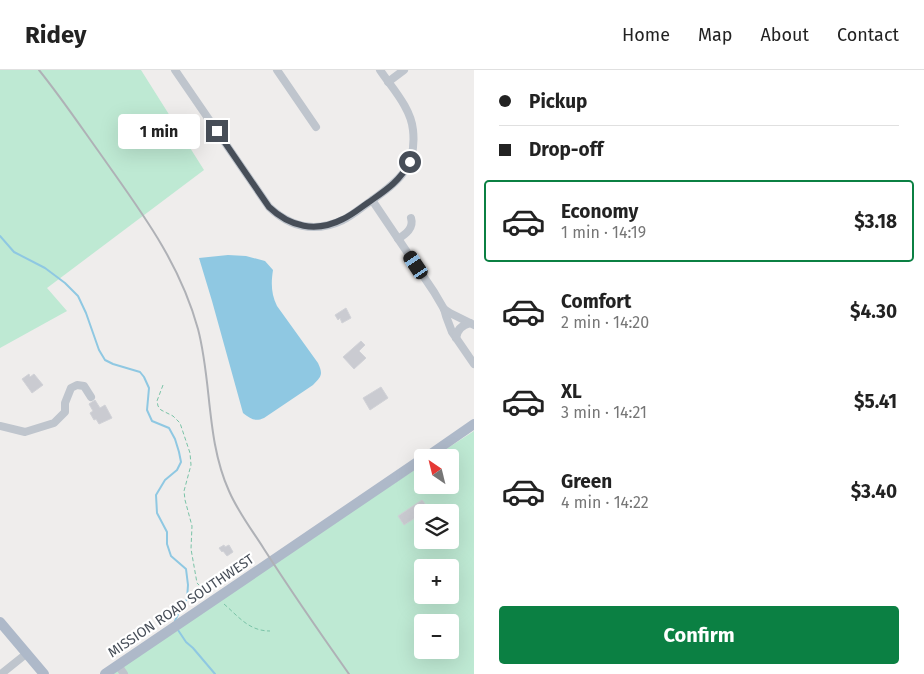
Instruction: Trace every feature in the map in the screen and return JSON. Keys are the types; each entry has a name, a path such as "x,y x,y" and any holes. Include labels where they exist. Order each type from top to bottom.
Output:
{"main road":[{"name":"MISSION ROAD SOUTHWEST","path":"437,449 474,424"},
{"name":"MISSION ROAD SOUTHWEST","path":"105,674 414,465"},
{"path":"0,622 44,674"}],"street":[{"path":"175,70 269,207 288,221 316,227 329,225 347,217 372,200 392,186 402,176 410,162 414,144 411,120 405,107 380,70"},
{"path":"277,70 316,127"},
{"path":"388,82 404,70"},
{"path":"372,200 434,292 444,309 448,324 474,364"},
{"path":"398,239 410,229 412,225 411,218"},
{"path":"444,309 472,324"},
{"path":"456,338 463,325 472,324"},
{"path":"0,426 25,432 54,423 65,412 65,403 71,388 77,385 84,386 91,397"},
{"path":"1,674 12,671 26,654"},
{"path":"118,665 124,674"}],"path":[{"path":"163,385 157,401 158,406 161,410 173,416 180,424 190,453 191,465 184,491 192,526 191,549 197,583 249,626 261,631 270,631"}],"green space":[{"path":"0,70 141,70 204,170 47,288 67,311 0,348"},
{"path":"474,431 474,674 105,674 414,470 414,494 459,494 459,449 446,449"}],"water":[{"path":"228,255 246,256 265,261 273,270 272,288 277,306 321,370 320,377 313,385 264,418 258,420 243,413 199,258"}],"building":[{"path":"346,308 351,318 342,323 340,318 338,320 335,315"},
{"path":"361,341 365,345 359,351 366,358 354,369 343,357"},
{"path":"29,374 30,377 34,374 43,385 32,393 22,379"},
{"path":"381,387 388,398 370,410 363,398"},
{"path":"95,400 100,408 105,405 112,418 99,424 96,419 94,420 90,413 93,411 89,404"},
{"path":"422,500 425,504 416,504"},
{"path":"414,505 414,519 404,525 398,516"},
{"path":"224,545 225,547 229,545 233,552 227,556 219,548"}],"waterway":[{"path":"0,236 14,252 45,268 65,283 78,296 99,350 105,360 140,372 149,388 147,410 152,421 169,428 175,439 181,462 177,470 165,480 156,495 157,513 167,532 167,544 171,556 186,569 187,599 175,621"},
{"path":"178,630 186,642 215,674"}],"railway":[{"path":"39,70 129,194 169,258 190,304 198,329 206,369 216,452 229,491 241,514 274,565 349,674"}],"route":[{"path":"217,131 269,207 288,221 300,225 316,227 341,221 398,181 410,162"}]}
